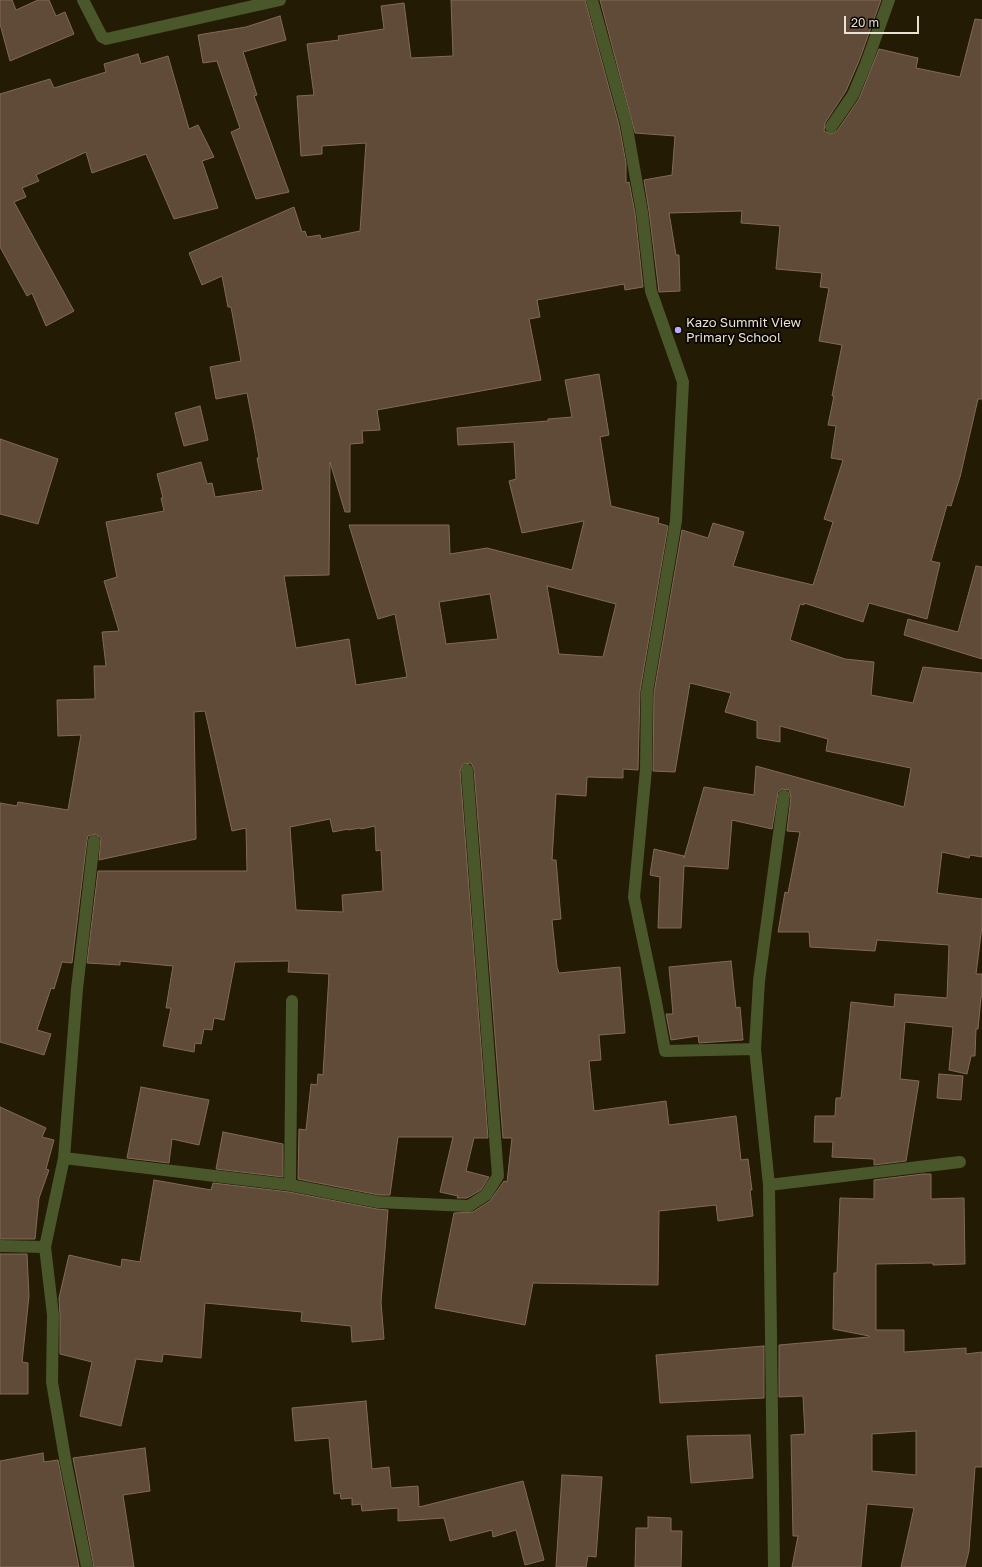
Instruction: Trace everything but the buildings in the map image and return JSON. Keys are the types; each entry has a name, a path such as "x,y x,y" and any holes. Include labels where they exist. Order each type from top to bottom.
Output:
{"street":[{"path":"83,0 102,37 106,39 280,0"},
{"path":"592,0 626,123 642,212 651,291 684,382 676,521 647,692 646,769 634,897 665,1051 755,1050"},
{"path":"831,127 853,95 889,0"},
{"path":"64,1158 290,1185 378,1202 469,1206 486,1195 498,1176 467,770"},
{"path":"774,1567 769,1185 755,1050 758,981 784,796"},
{"path":"86,1567 52,1382 53,1315 45,1247 64,1158 77,989 94,841"},
{"path":"290,1185 292,1002"},
{"path":"769,1185 960,1162"},
{"path":"0,1246 45,1247"}],"place":[{"name":"Kazo Summit View Primary School","path":"678,330"}]}
